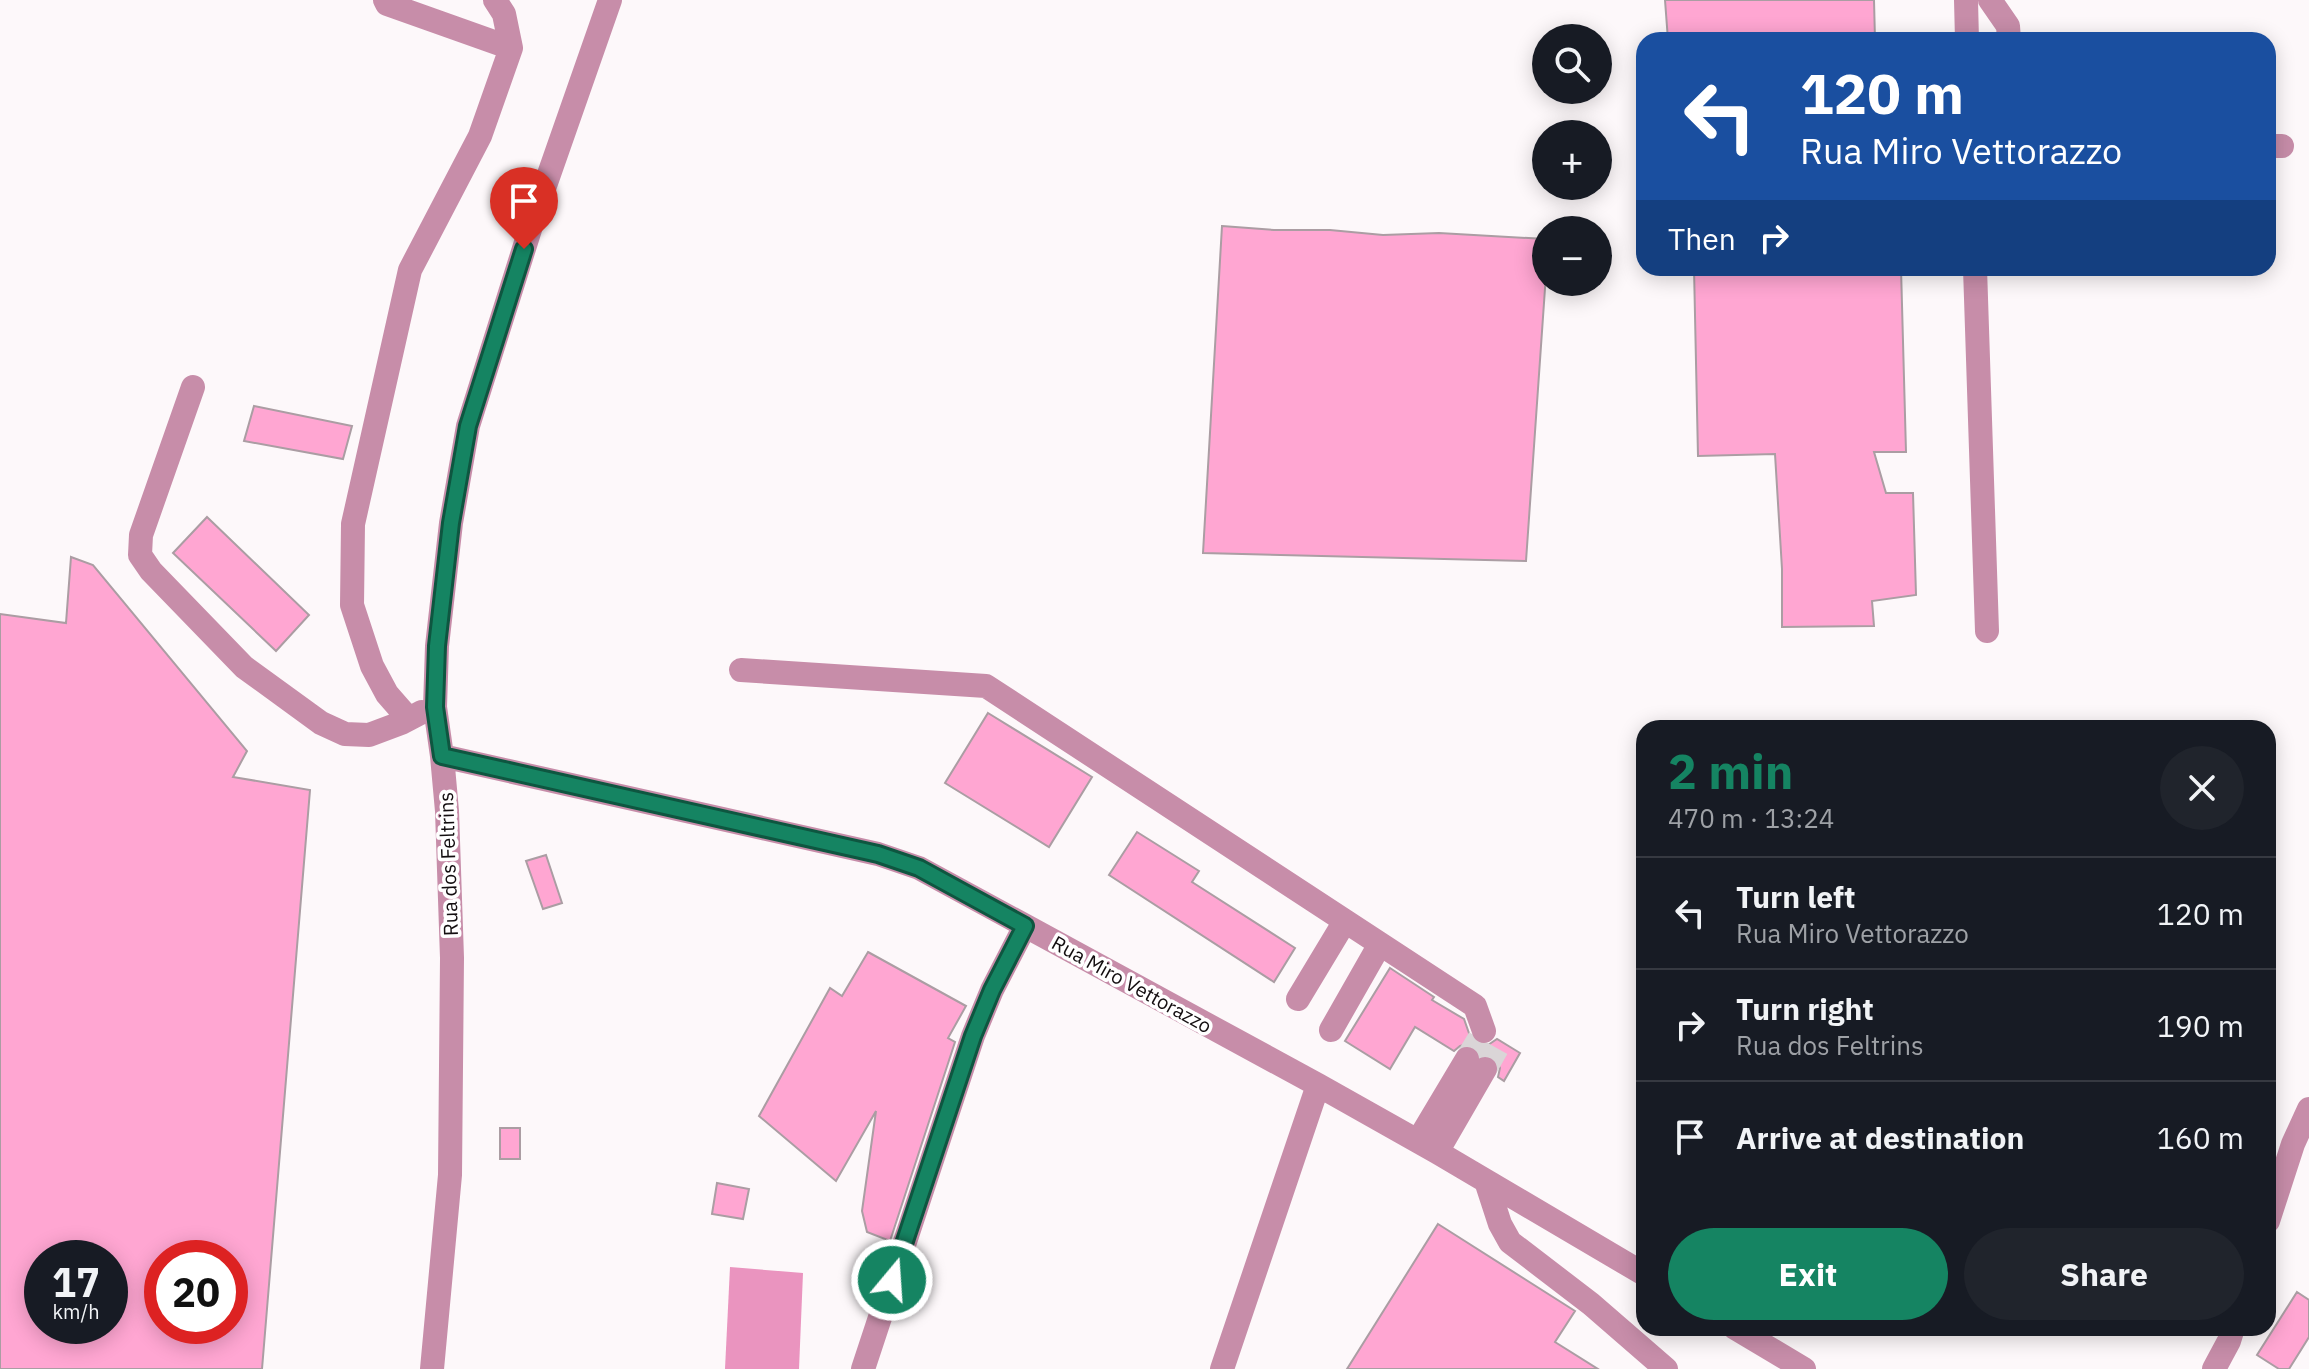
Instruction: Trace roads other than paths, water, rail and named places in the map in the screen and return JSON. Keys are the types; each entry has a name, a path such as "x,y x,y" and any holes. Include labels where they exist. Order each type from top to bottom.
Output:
{"street":[{"path":"385,0 387,4 511,48"},
{"path":"408,718 387,694 372,666 352,605 353,524 410,270 480,136 511,48 504,14 495,0"},
{"name":"Rua dos Feltrins","path":"432,1369 450,1175 452,958 447,811 435,707 437,646 447,549 468,426 533,220 610,0"},
{"path":"1966,0 1967,32"},
{"path":"1990,0 2008,26 2008,32"},
{"path":"1975,276 1987,631"},
{"path":"193,387 141,535 140,555 151,571 244,667 321,723 345,734 369,735 435,707"},
{"path":"741,670 986,686 1475,1006 1484,1031"},
{"name":"Rua Miro Vettorazzo","path":"442,756 878,854 919,868 1318,1085 1636,1269"},
{"path":"1298,999 1345,921"},
{"path":"863,1369 973,1036 992,990 1025,926"},
{"path":"1331,1030 1380,944"},
{"path":"1428,1147 1476,1064"},
{"path":"1222,1369 1318,1085"},
{"path":"2276,1196 2293,1144 2309,1109"},
{"path":"1486,1181 1500,1224 1510,1242 1591,1304 1666,1369"},
{"path":"1748,1336 1804,1369"},
{"path":"2214,1369 2231,1336"}],"tunnel":[{"path":"1467,1059 1484,1031"},
{"path":"1485,1069 1501,1041"}]}
